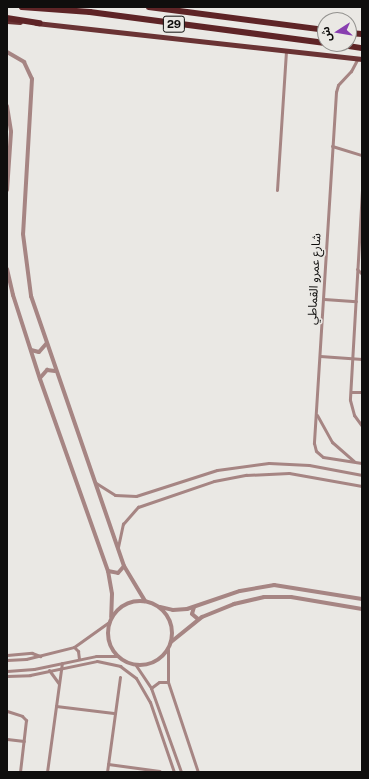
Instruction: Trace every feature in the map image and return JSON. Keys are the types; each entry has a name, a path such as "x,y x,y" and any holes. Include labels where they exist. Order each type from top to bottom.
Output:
{"highway":[{"name":"29","path":"22,7 90,12 317,42"},
{"name":"29","path":"149,7 317,29"},
{"path":"7,18 40,23"}],"main road":[{"path":"7,22 40,23 286,49 360,59"}],"street":[{"path":"277,190 286,49"},
{"path":"7,52 24,62 32,79 23,245 30,291 55,371 96,483 124,566 145,601"},
{"name":"شارع عمرو القماطي","path":"360,59 352,71 337,87 332,146 316,414 316,452 323,456 362,463"},
{"path":"7,106 11,125 7,190"},
{"path":"332,146 362,155"},
{"path":"362,190 350,392 352,408 362,426"},
{"path":"7,269 40,379 108,571 112,594 109,640 118,656"},
{"path":"358,269 362,274"},
{"path":"324,299 356,301"},
{"path":"31,350 41,351 46,343"},
{"path":"320,356 362,359"},
{"path":"40,379 45,372 55,371"},
{"path":"350,392 362,392"},
{"path":"316,414 332,442 356,462"},
{"path":"96,483 108,492 122,496 143,494 208,472 259,463 296,464 362,475"},
{"path":"118,547 125,520 134,510 146,502 214,481 257,474 310,475 362,486"},
{"path":"143,494 142,498 146,502"},
{"path":"108,571 118,573 124,566"},
{"path":"111,617 126,603 145,601 160,608 176,610 194,607 240,591 274,585 362,599"},
{"path":"135,664 154,662 168,648 171,642 198,619 234,604 274,596 310,599 362,609"},
{"path":"194,607 192,614 198,619"},
{"path":"160,608 170,623 171,642"},
{"path":"7,660 40,656 74,647 109,622"},
{"path":"74,647 78,651 79,659"},
{"path":"168,648 168,682 198,772"},
{"path":"7,655 32,653 40,656"},
{"path":"7,670 48,666 79,659 118,656 135,664 151,688 181,772"},
{"path":"7,676 49,671 103,661 120,666 136,678 150,702 174,772"},
{"path":"47,772 62,663"},
{"path":"48,666 49,671 59,684"},
{"path":"107,772 120,677"},
{"path":"151,688 159,682 168,682"},
{"path":"56,706 114,713"},
{"path":"7,711 25,718 20,772"},
{"path":"7,739 24,741"},
{"path":"108,764 160,771"}]}
